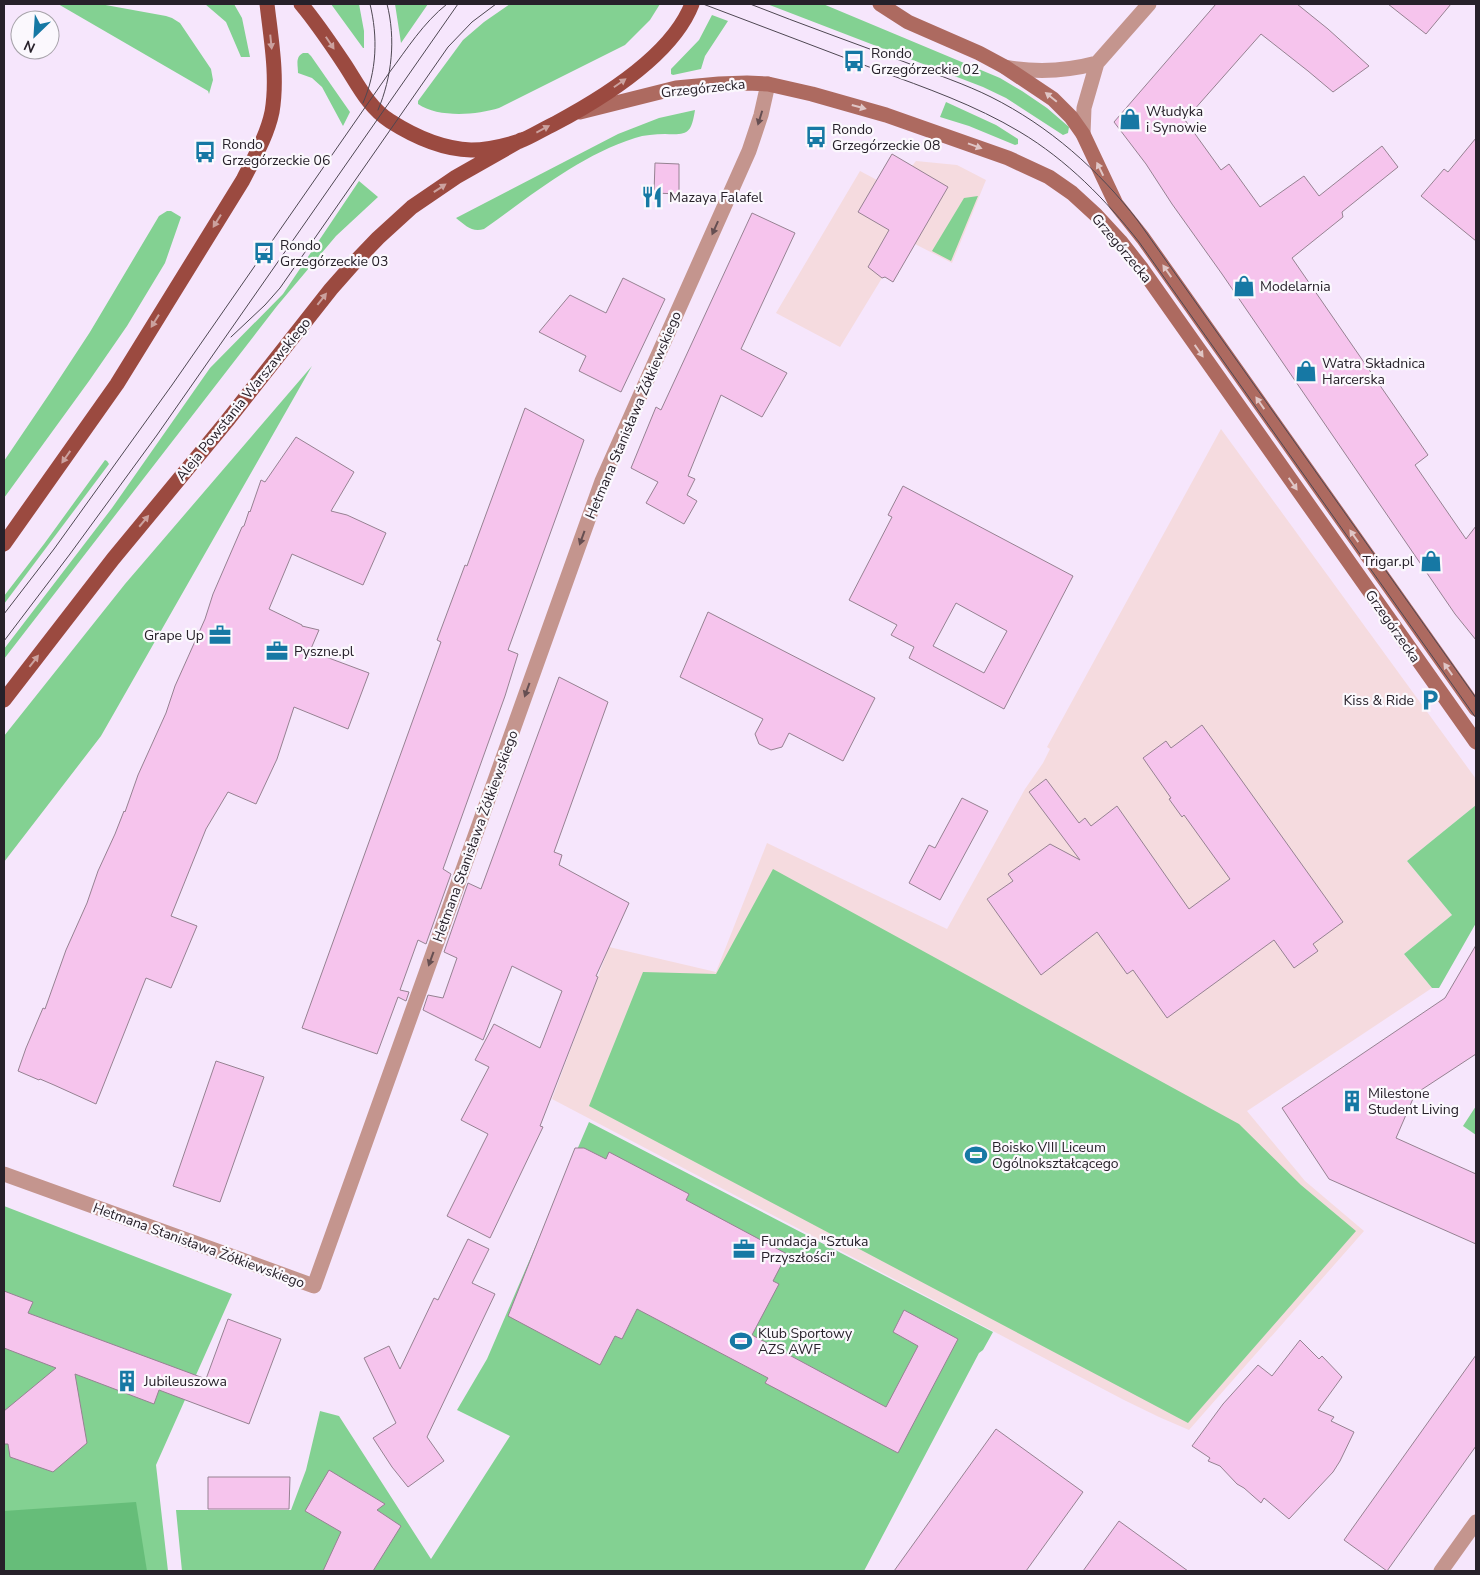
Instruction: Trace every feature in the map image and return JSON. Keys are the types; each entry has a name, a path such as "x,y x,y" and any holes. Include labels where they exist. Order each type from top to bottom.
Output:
{"main road":[{"path":"4,544 117,384 243,180 256,154 268,127 273,101 273,58 268,4"},
{"path":"301,4 322,31 371,105 388,120 427,141 447,147 472,150 522,140 592,102 624,80 656,54 679,28 692,4"},
{"name":"Aleja Powstania Warszawskiego","path":"4,700 113,559 227,421 330,289 354,263 378,238 412,208 456,177 522,140"}],"street":[{"name":"Grzegórzecka","path":"880,4 908,22 1006,66 1054,99 1071,117 1083,134 1116,204 1143,238 1476,709"},
{"path":"1083,134 1084,108 1098,63 1149,4"},
{"path":"1006,66 1031,70 1053,70 1076,69 1098,63"},
{"name":"Grzegórzecka","path":"564,118 588,110 676,88 733,83 768,84 812,94 886,115 1008,158 1049,177 1072,193 1096,215 1142,269 1476,742"},
{"name":"Hetmana Stanisława Żółkiewskiego","path":"4,1174 314,1286 602,481 749,151 768,84"},
{"path":"1441,1571 1476,1522"}],"shaded area":[{"path":"892,154 912,166 916,161 957,165 986,180 952,263 915,244 893,282 885,277 882,278 840,347 776,313 860,171 877,180"},
{"path":"1221,429 1476,779 1476,805 1407,861 1452,915 1404,954 1432,988 1247,1111 1305,1181 1364,1231 1189,1430 1124,1400 552,1099 609,947 716,972 767,843 947,929 1025,789 1043,763 1050,749 1047,747"}],"green space":[{"path":"58,4 100,4 172,18 180,23 211,69 213,80 209,94 208,91"},
{"path":"205,4 234,4 242,18 250,57 241,57 226,22"},
{"path":"331,4 359,4 364,31 364,48 363,48"},
{"path":"395,4 428,4 401,43"},
{"path":"510,4 660,4 650,20 625,45 499,108 469,114 458,114 436,112 418,104 418,101 463,40 484,22"},
{"path":"767,4 823,4 1000,78 1047,108 1069,127 1068,133 1063,135 1006,98 983,87"},
{"path":"712,15 728,21 705,56 701,69 671,74 671,69 699,40"},
{"path":"303,53 308,53 311,56 350,112 343,126 322,87 312,78 298,73 298,59"},
{"path":"946,102 996,125 1018,139 1018,144 1015,145 969,126 940,117"},
{"path":"695,110 692,124 684,133 653,134 638,137 595,155 538,190 484,229 472,229 456,218 618,134 659,118"},
{"path":"359,181 378,197 336,236 277,306 4,659 4,649 112,508 210,368 283,294"},
{"path":"978,196 951,261 932,251 964,198"},
{"path":"167,211 171,211 181,217 165,263 127,326 4,498 4,461 90,332 159,216"},
{"path":"312,366 101,736 4,862 4,736 125,584"},
{"path":"105,460 109,464 4,604 4,596"},
{"path":"1476,805 1476,923 1439,988 1432,988 1404,954 1452,915 1407,861"},
{"name":"Boisko VIII Liceum Ogólnokształcącego","path":"773,869 1239,1124 1301,1185 1356,1231 1188,1423 589,1106 643,972 716,974"},
{"path":"1476,1106 1476,1135 1463,1126"},
{"name":"Klub Sportowy AZS AWF","path":"589,1122 993,1332 983,1350 979,1353 864,1571 182,1571 176,1510 291,1510 306,1470 320,1411 339,1416 431,1559 510,1436 457,1410 487,1359"},
{"path":"4,1206 232,1294 156,1465 168,1571 4,1571"},
{"path":"136,1502 147,1571 4,1571 4,1511"}],"building":[{"path":"1216,4 1297,4 1369,66 1333,92 1261,34 1185,120 1221,170 1229,164 1260,207 1304,176 1319,196 1382,146 1398,167 1342,212 1343,217 1292,258 1428,455 1415,465 1466,539 1476,526 1476,640 1455,614 1146,164 1114,122"},
{"path":"1388,4 1451,4 1426,34"},
{"path":"1476,138 1476,241 1421,196 1444,169 1448,172"},
{"path":"892,154 948,187 893,282 885,277 882,278 868,267 889,230 858,212"},
{"path":"655,163 679,164 679,194 654,193"},
{"path":"752,213 795,233 741,349 787,373 762,417 721,395 688,476 695,479 687,495 697,501 684,524 646,503 658,482 631,468 656,407 661,410"},
{"path":"623,278 665,299 621,392 579,371 586,356 539,332 570,295 606,313"},
{"path":"525,408 584,440 508,650 518,654 505,696 443,869 451,874 426,944 418,940 400,990 409,992 406,1001 398,997 377,1054 302,1028 441,642 437,640 465,565 467,566"},
{"path":"296,437 354,472 331,511 347,515 386,533 363,585 292,554 269,609 302,626 319,630 310,651 369,673 348,729 294,707 277,759 256,804 228,792 206,829 171,916 197,926 171,988 146,978 96,1104 18,1071 43,1008 45,1009 66,950 87,903 98,871 125,812 138,775 205,619 213,594 250,512 261,480 265,482"},
{"path":"903,486 1073,576 1004,709 909,658 914,647 891,635 897,625 849,600 892,517 888,515","holes":["956,603 1007,631 984,673 933,646"]},
{"path":"708,612 875,698 843,761 789,733 782,747 771,750 759,744 755,734 763,719 680,677"},
{"path":"559,677 608,702 554,852 562,855 559,865 629,903 596,976 598,977 540,1126 543,1127 490,1238 447,1216 488,1134 461,1120 489,1067 475,1060 494,1024 540,1048 562,991 512,966 483,1040 423,1010 428,995 443,998 457,958 444,952 468,883 481,889"},
{"path":"1202,725 1343,922 1313,944 1318,951 1294,968 1274,940 1167,1018 1133,970 1127,974 1097,932 1041,975 987,899 1013,881 1008,874 1050,844 1080,860 1029,792 1046,779 1079,823 1085,818 1091,826 1117,806 1189,909 1230,879 1184,815 1182,817 1169,799 1171,798 1143,758 1166,741 1171,748"},
{"path":"962,798 988,811 940,900 909,883 929,845 935,848"},
{"name":"Milestone Student Living","path":"1476,945 1476,1054 1415,1094 1396,1138 1476,1174 1476,1244 1329,1179 1282,1108 1445,998"},
{"path":"216,1061 264,1077 220,1202 173,1186"},
{"path":"575,1148 584,1148 606,1159 609,1152 689,1194 686,1200 787,1254 773,1281 779,1284 752,1335 886,1407 918,1346 893,1332 904,1310 958,1339 898,1453 765,1383 768,1378 637,1309 622,1339 615,1336 600,1365 508,1316"},
{"path":"468,1239 489,1249 472,1283 495,1294 427,1437 444,1461 408,1487 373,1438 396,1423 364,1358 389,1346 400,1369 434,1298 438,1300"},
{"name":"Jubileuszowa","path":"4,1291 33,1302 28,1313 206,1379 228,1319 281,1339 249,1424 159,1390 154,1404 75,1374 87,1443 53,1472 10,1457 8,1444 4,1444 4,1411 56,1368 4,1348"},
{"path":"1300,1340 1319,1359 1322,1356 1342,1377 1318,1410 1334,1417 1331,1421 1354,1432 1333,1472 1289,1519 1264,1498 1261,1503 1237,1484 1220,1466 1208,1461 1210,1458 1192,1446 1223,1404 1258,1365 1272,1376"},
{"path":"1476,1355 1476,1446 1387,1571 1344,1540"},
{"path":"996,1429 1083,1492 1026,1571 894,1571"},
{"path":"329,1470 385,1504 377,1510 401,1526 373,1571 323,1571 341,1532 305,1511"},
{"path":"208,1477 290,1477 289,1509 208,1509"},
{"path":"1119,1521 1188,1571 1083,1571"}],"tram line":[{"path":"363,103 371,79 375,54 373,16 370,4"},
{"path":"378,110 387,84 391,58 392,44 387,4"},
{"path":"4,614 54,549 172,385 389,73 423,28 447,4"},
{"path":"4,641 157,435 458,4"},
{"path":"231,337 280,288 448,47 472,22 496,4"},
{"path":"703,4 932,90 986,113 1037,143 1070,168 1113,211 1139,242 1476,718"},
{"path":"750,4 991,97 1033,121 1090,167 1138,221 1476,698"}],"place":[{"name":"Rondo Grzegórzeckie 02","path":"854,61"},
{"name":"Włudyka i Synowie","path":"1130,119"},
{"name":"Rondo Grzegórzeckie 08","path":"816,137"},
{"name":"Rondo Grzegórzeckie 06","path":"205,152"},
{"name":"Mazaya Falafel","path":"652,197"},
{"name":"Rondo Grzegórzeckie 03","path":"264,253"},
{"name":"Modelarnia","path":"1244,286"},
{"name":"Watra Składnica Harcerska","path":"1306,371"},
{"name":"Trigar.pl","path":"1431,561"},
{"name":"Grape Up","path":"220,635"},
{"name":"Pyszne.pl","path":"277,651"},
{"name":"Kiss & Ride","path":"1430,700"},
{"name":"Milestone Student Living","path":"1352,1101"},
{"name":"Boisko VIII Liceum Ogólnokształcącego","path":"976,1155"},
{"name":"Fundacja \"Sztuka Przyszłości\"","path":"744,1249"},
{"name":"Klub Sportowy AZS AWF","path":"741,1341"},
{"name":"Jubileuszowa","path":"127,1381"}]}
